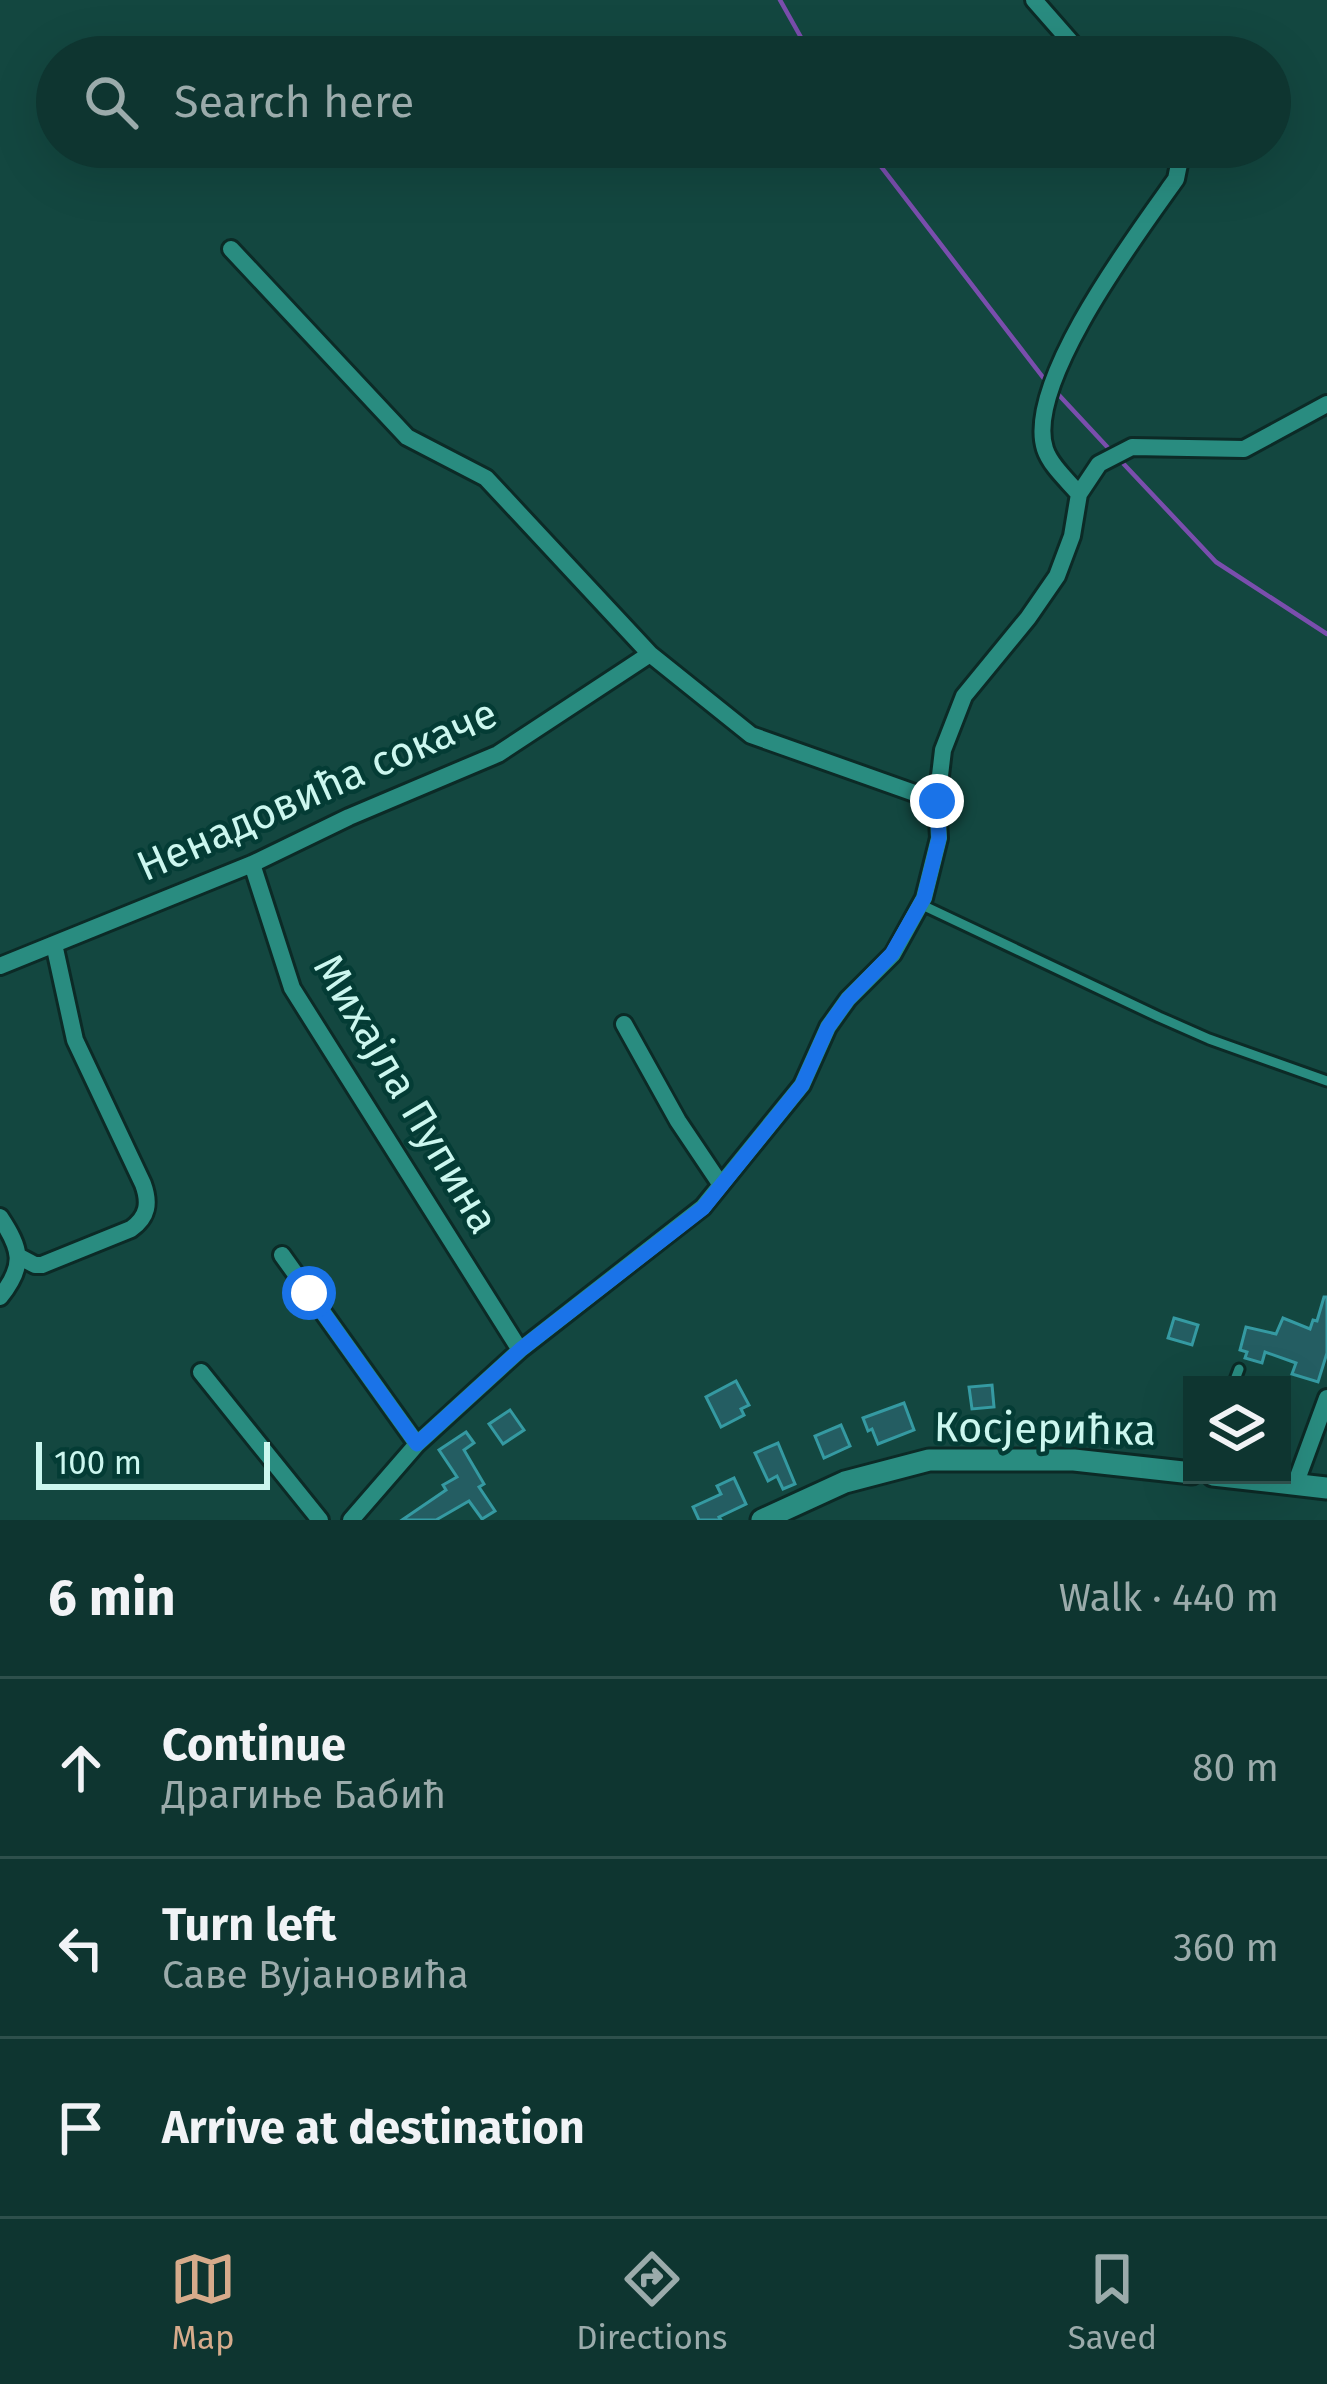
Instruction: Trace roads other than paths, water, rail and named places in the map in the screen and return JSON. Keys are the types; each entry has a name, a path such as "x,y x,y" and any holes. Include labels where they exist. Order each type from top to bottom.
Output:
{"street":[{"path":"1034,0 1066,36"},
{"path":"1078,494 1046,453 1041,419 1046,398 1056,369 1120,259 1176,179 1178,168"},
{"path":"231,249 407,437 486,478 650,654 751,735 937,801"},
{"path":"351,1520 417,1444 520,1350 703,1208 802,1085 828,1027 892,954 920,904 939,838 937,801 943,750 964,696 1057,576 1072,536 1078,494 1099,464 1132,447 1244,449 1327,404"},
{"name":"Ненадовића сокаче","path":"0,966 252,864 497,754 650,654"},
{"name":"Михајла Пупина","path":"252,864 292,988 520,1350"},
{"path":"18,1256 42,1265 131,1229 147,1209 143,1184 75,1040 54,944"},
{"path":"624,1024 678,1121 721,1185"},
{"path":"0,1216 18,1256 17,1272 0,1297"},
{"path":"282,1255 417,1444"},
{"path":"201,1372 320,1520"},
{"path":"1295,1485 1327,1398"},
{"name":"Косјерићка","path":"761,1520 845,1482 929,1460 1074,1460 1183,1472"},
{"name":"Косјерићка","path":"1287,1484 1327,1488"}],"lane":[{"path":"920,904 1209,1039 1327,1081"},
{"path":"1236,1376 1239,1369"}],"waterway":[{"path":"780,0 800,36"},
{"path":"882,168 1045,380"},
{"path":"1057,393 1111,451"},
{"path":"1119,459 1216,562 1327,634"}]}
